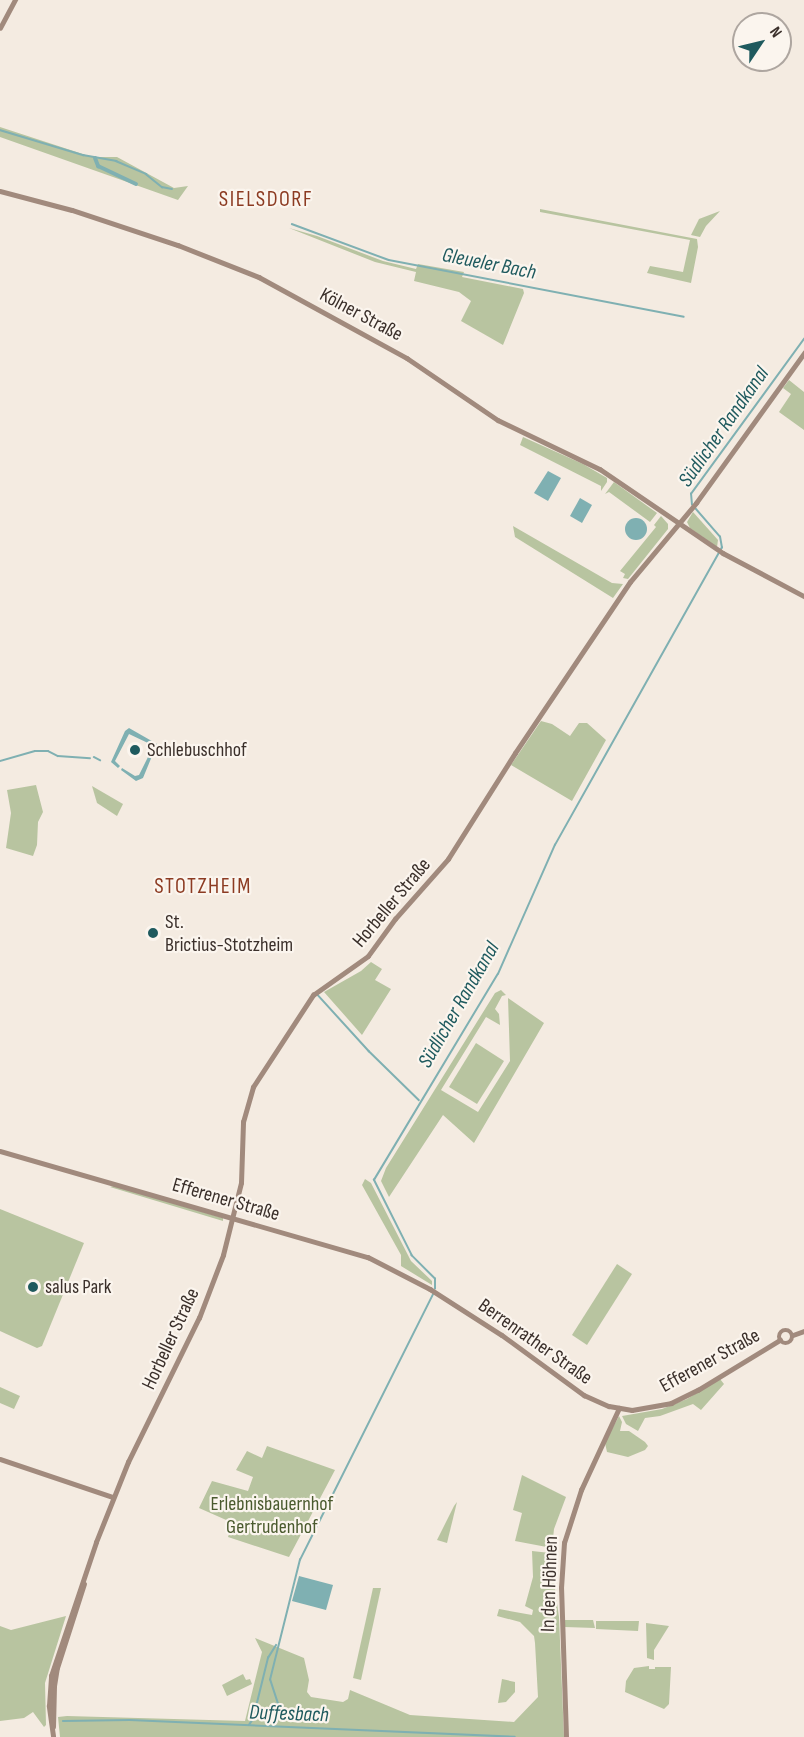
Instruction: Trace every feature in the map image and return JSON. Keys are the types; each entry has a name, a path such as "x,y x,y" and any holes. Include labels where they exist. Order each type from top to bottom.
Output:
{"street":[{"path":"0,28 15,0"},
{"name":"Kölner Straße","path":"0,191 63,208 178,245 259,277 412,361 498,420 600,469 723,554 804,596"},
{"name":"Horbeller Straße","path":"53,1736 49,1706 51,1676 113,1497 217,1275 241,1183 244,1113 254,1087 271,1057 313,995 368,956 395,918 448,859 515,753 630,582 696,503 804,353"},
{"name":"Efferener Straße","path":"0,1151 368,1257 437,1293"},
{"name":"Berrenrather Straße","path":"437,1293 502,1335 584,1395 620,1408"},
{"path":"793,1335 785,1330 780,1334 780,1340 789,1344 793,1335 804,1331"},
{"name":"Efferener Straße","path":"620,1408 644,1409 671,1403 780,1340"},
{"name":"In den Höhnen","path":"566,1737 561,1588 564,1543 580,1490 620,1408"},
{"path":"0,1459 113,1497"}],"green space":[{"path":"0,127 92,157 117,157 174,188 188,186 178,200 0,137"},
{"path":"540,209 697,239 698,247 691,283 647,273 650,266 683,272 690,240 540,212"},
{"path":"720,211 706,226 700,237 691,235 699,219"},
{"path":"289,228 383,261 416,269 418,264 464,272 462,277 523,289 524,293 503,345 461,321 471,301 459,292 414,281 416,272 375,262"},
{"path":"789,380 804,392 804,430 779,412 791,394 783,388"},
{"path":"523,437 583,464 607,478 607,482 601,491 601,486 520,445"},
{"path":"614,482 657,513 650,522 609,492 605,494"},
{"path":"693,512 718,540 717,547 690,528 687,522"},
{"path":"661,516 668,524 668,529 628,579 623,578 625,574 620,571 656,527 654,525"},
{"path":"513,526 612,583 623,584 613,598 515,537"},
{"path":"541,721 552,724 570,736 579,723 587,723 606,740 572,801 511,765"},
{"path":"36,785 43,812 38,822 37,845 33,856 6,848 11,813 7,790"},
{"path":"92,786 123,804 117,816 97,803"},
{"path":"371,962 382,969 375,980 391,989 362,1035 324,992 361,971"},
{"path":"501,990 506,995 502,996 495,1009 499,1014 500,1025 486,1017 441,1090 478,1112 510,1061 508,998 544,1023 474,1143 443,1115 389,1197 381,1181 386,1168 495,993"},
{"path":"476,1043 504,1061 477,1104 449,1087"},
{"path":"365,1179 371,1183 411,1261 432,1281 432,1285 401,1266 401,1255 362,1185"},
{"path":"114,1186 223,1218 223,1221 110,1187"},
{"name":"salus Park","path":"0,1209 84,1243 42,1346 37,1348 0,1331"},
{"path":"617,1264 632,1274 587,1345 572,1335"},
{"path":"720,1379 724,1384 701,1410 693,1404 660,1416 645,1418 638,1431 626,1424 622,1416 662,1409 687,1399"},
{"path":"0,1387 20,1396 14,1409 0,1403"},
{"path":"619,1416 622,1422 620,1431 629,1431 645,1442 648,1446 645,1450 628,1457 607,1452 605,1443"},
{"name":"Erlebnisbauernhof Gertrudenhof","path":"267,1446 335,1470 289,1557 228,1537 233,1523 199,1508 212,1481 248,1491 253,1477 236,1470 247,1451 262,1458"},
{"path":"522,1475 566,1497 554,1529 552,1548 515,1541 522,1513 513,1510"},
{"path":"457,1502 447,1543 437,1540 454,1506"},
{"path":"532,1551 550,1553 559,1617 564,1737 60,1737 58,1717 67,1716 245,1721 262,1652 255,1638 304,1658 309,1680 307,1692 311,1697 343,1702 348,1699 350,1690 410,1715 514,1722 538,1697 534,1636 520,1622 497,1616 499,1609 532,1615 533,1610 525,1606 533,1577"},
{"path":"373,1588 381,1588 361,1680 353,1678"},
{"path":"66,1616 45,1683 46,1725 44,1727 33,1712 24,1718 0,1721 0,1626 11,1630"},
{"path":"565,1620 593,1620 595,1628 565,1627"},
{"path":"596,1621 639,1621 638,1631 596,1629"},
{"path":"646,1623 669,1626 654,1650 654,1660 647,1658"},
{"path":"649,1666 649,1669 671,1667 669,1704 664,1709 625,1692 626,1681 634,1668"},
{"path":"243,1674 246,1680 250,1679 252,1684 227,1696 222,1685"},
{"path":"502,1679 515,1682 515,1692 506,1702 498,1703"}],"water":[{"path":"548,471 561,478 548,501 534,493"},
{"path":"580,498 592,505 582,523 570,516"},
{"path":"636,518 644,521 647,529 644,537 636,540 628,537 625,529 628,521"},
{"path":"129,728 157,744 143,778 136,781 121,770 122,768 135,776 139,775 152,749 150,744 129,734 115,761 120,766 118,768 111,762 125,731"},
{"path":"299,1576 333,1585 326,1610 292,1601"}],"waterway":[{"name":"Gleueler Bach","path":"0,130 83,155 116,161 146,174 162,187 172,189"},
{"path":"95,158 98,166 136,184"},
{"name":"Gleueler Bach","path":"292,224 389,260 684,317"},
{"name":"Südlicher Randkanal","path":"692,505 691,494 804,339"},
{"name":"Südlicher Randkanal","path":"435,1289 435,1279 412,1256 374,1180 498,974 555,845 722,548 720,537 695,508"},
{"path":"0,761 35,751 48,751 58,756 90,758"},
{"path":"94,757 100,760"},
{"path":"318,995 369,1051 419,1100"},
{"name":"Südlicher Randkanal","path":"277,1715 278,1704 270,1680 300,1560 433,1294"},
{"path":"249,1725 253,1719 268,1658 276,1645"},
{"name":"Duffesbach","path":"63,1721 130,1720 515,1737"}],"place":[{"name":"Schlebuschhof","path":"135,750"},
{"name":"St. Brictius-Stotzheim","path":"153,933"},
{"name":"salus Park","path":"33,1287"}],"district":[{"name":"SIELSDORF","path":"266,200"},
{"name":"STOTZHEIM","path":"203,887"}]}
